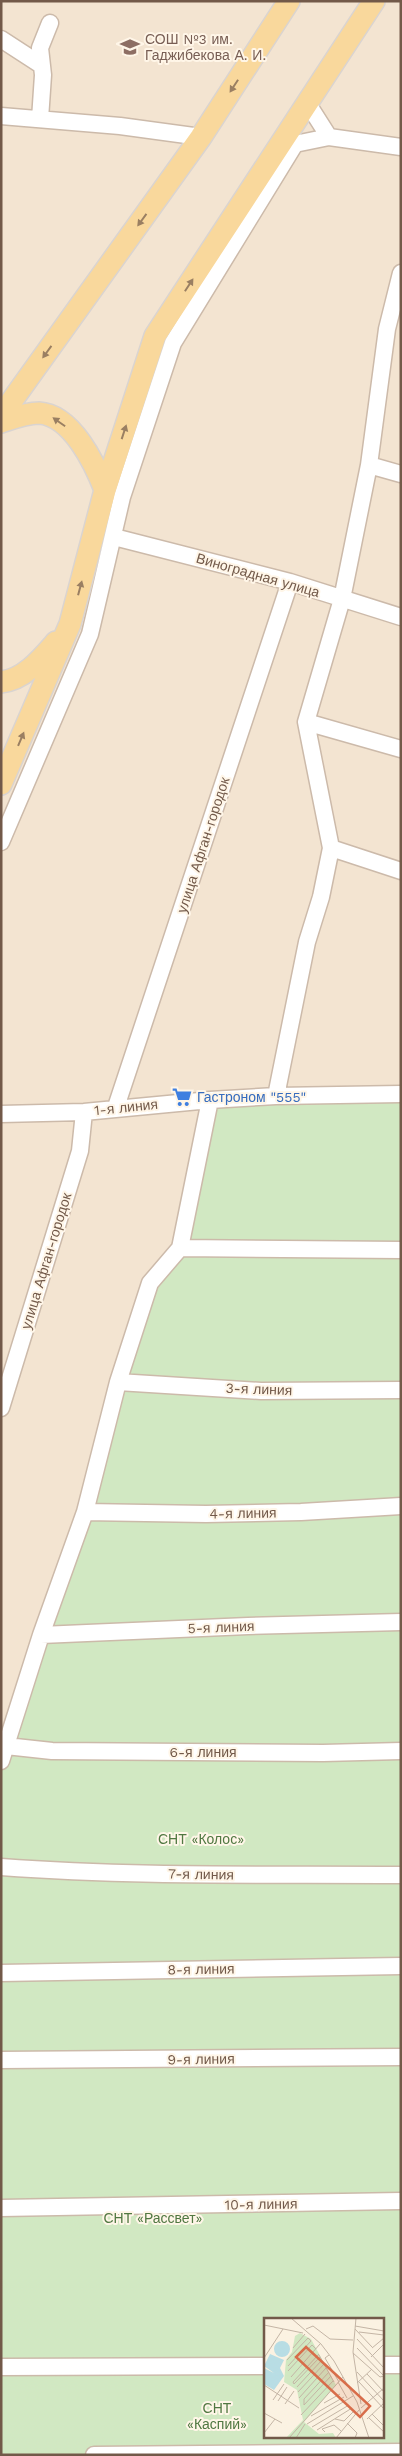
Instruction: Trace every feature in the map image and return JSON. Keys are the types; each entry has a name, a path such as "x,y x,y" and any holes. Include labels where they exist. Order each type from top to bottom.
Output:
{"main road":[{"path":"1,416 201,138 289,1"},
{"path":"353,34 362,1"},
{"path":"1,784 70,624 105,490 156,336 288,145 308,104 374,1"},
{"path":"1,422 26,414 41,413 58,420 78,438 105,490"},
{"path":"1,682 23,674 38,663 70,624"}],"street":[{"path":"40,119 42,64 40,48 50,23"},
{"path":"1,39 42,64"},
{"path":"308,104 329,137"},
{"path":"1,116 120,126 201,138"},
{"path":"1,842 90,634 122,497 173,343 288,145 329,137 401,147"},
{"path":"276,1096 307,942 321,897 331,848 306,722 342,599 370,465 394,330 401,273"},
{"path":"370,465 401,474"},
{"name":"Виноградная улица","path":"114,537 290,582 401,617"},
{"name":"улица Афган-городок","path":"116,1107 290,582"},
{"path":"306,722 401,749"},
{"path":"331,848 401,871"},
{"name":"1-я линия","path":"1,1114 84,1112 116,1107 276,1096 401,1094"},
{"path":"4,1753 41,1635 85,1512 118,1382 150,1283 180,1248 210,1100"},
{"name":"улица Афган-городок","path":"1,1408 80,1151 84,1112"},
{"path":"180,1248 401,1250"},
{"name":"3-я линия","path":"118,1382 261,1391 401,1390"},
{"name":"4-я линия","path":"85,1512 215,1514 300,1512 401,1506"},
{"name":"5-я линия","path":"41,1635 248,1626 401,1622"},
{"name":"6-я линия","path":"4,1753 52,1751 323,1753 401,1751"},
{"name":"7-я линия","path":"1,1867 210,1874 401,1875"},
{"name":"8-я линия","path":"1,1972 401,1966"},
{"name":"9-я линия","path":"1,2060 401,2057"},
{"name":"10-я линия","path":"1,2208 401,2201"},
{"path":"384,2365 401,2365"},
{"path":"1,2366 264,2366"},
{"path":"94,2455 401,2452"}],"shaded area":[{"path":"1,1 401,1 401,1089 206,1144 1,1771"}],"green space":[{"name":"СНТ «Колос»","path":"401,1089 401,2455 1,2455 1,1771 48,1628 152,1291 181,1256 214,1092"}],"place":[{"name":"СОШ №3 им. Гаджибекова А. И.","path":"130,47"},
{"name":"Гастроном \"555\"","path":"182,1097"}],"park label":[{"name":"СНТ «Рассвет»","path":"153,2218"},
{"name":"СНТ «Каспий»","path":"217,2416"}]}
